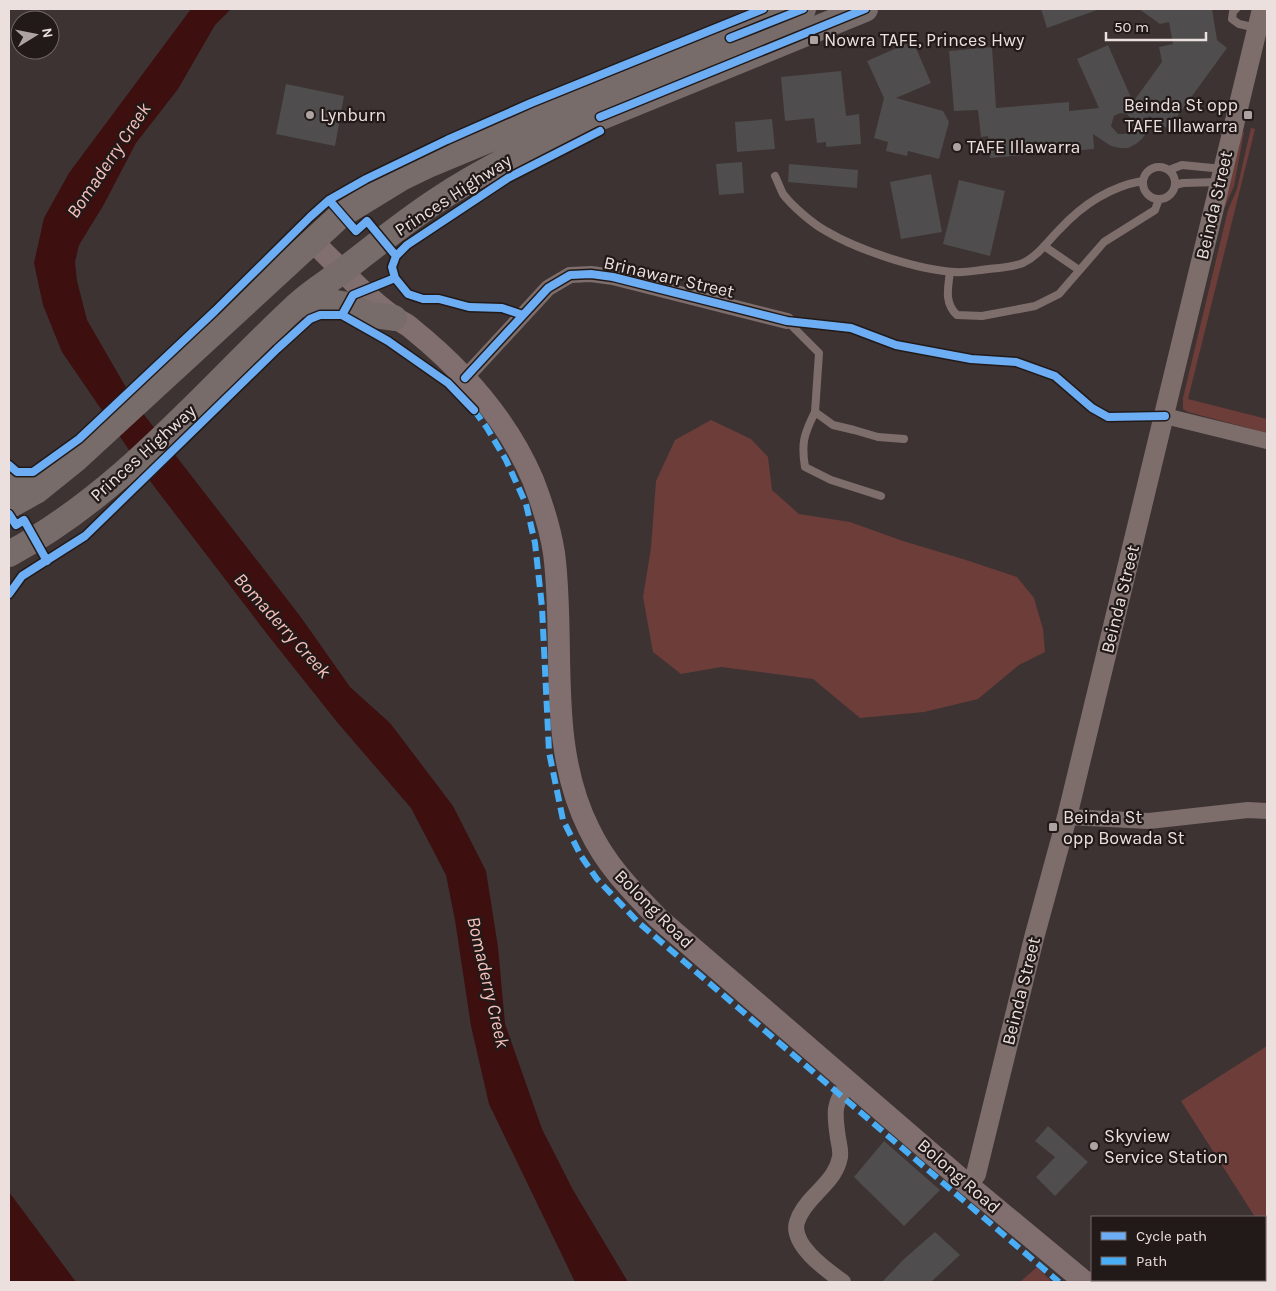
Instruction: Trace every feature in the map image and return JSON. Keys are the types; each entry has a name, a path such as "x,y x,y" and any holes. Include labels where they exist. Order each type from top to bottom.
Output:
{"highway":[{"name":"Princes Highway","path":"9,506 36,491 77,458 341,214 403,177 428,165 804,9"},
{"name":"Princes Highway","path":"9,554 35,540 65,519 126,472 188,414 295,306 436,202 479,174 516,154 643,99 865,9"},
{"path":"295,306 318,300 348,305 366,314 402,322"},
{"path":"9,479 36,491"}],"main road":[{"name":"Bolong Road","path":"317,236 402,322 465,378 486,401 525,463 536,487 554,553 558,598 563,737 569,773 580,809 597,843 622,881 658,918 850,1081 968,1185 1085,1282"}],"street":[{"name":"Beinda Street","path":"968,1185 976,1174 1034,938 1068,817 1259,18"},
{"name":"Brinawarr Street","path":"465,378 548,288 570,275 591,274 613,277 787,321"},
{"path":"1164,416 1267,441"},
{"path":"1068,817 1149,820 1248,810 1267,811"},
{"path":"844,1282 819,1264 800,1242 796,1224 800,1213 837,1170 841,1153 835,1107 842,1090 850,1081"}],"lane":[{"path":"1236,9 1233,12 1232,19 1239,24 1259,18"},
{"path":"1168,170 1182,165 1221,175"},
{"path":"1158,166 1168,170 1174,176 1175,185 1170,195 1159,199 1149,196 1145,192 1142,181 1148,170 1158,166"},
{"path":"1175,185 1221,175"},
{"path":"775,176 784,194 796,207 825,231 857,247 898,260 950,272 1003,268 1023,262 1037,254 1070,218 1093,199 1128,183 1142,181"},
{"path":"950,272 948,288 951,309 958,315 982,316 1035,306 1059,294 1104,242 1155,210 1159,199"},
{"path":"1044,246 1079,270"},
{"path":"787,321 819,353 815,412 807,428 802,448 805,467 832,480 881,496"},
{"path":"815,412 833,426 878,437 904,439"}],"shaded area":[{"path":"1251,128 1255,129 1188,399 1267,419 1267,433 1188,412 1183,409 1183,398 1228,210 1237,189"},
{"path":"1242,131 1244,132 1234,186 1225,207 1224,206"},
{"path":"711,420 751,439 768,457 772,490 799,514 850,522 1017,577 1034,598 1043,629 1045,652 1019,665 978,699 924,712 860,718 813,679 721,667 681,674 653,652 643,597 651,548 656,481 675,440"},
{"path":"1267,1046 1266,1234 1266,1216 1254,1216 1181,1101"},
{"path":"1037,1267 1052,1282 1020,1282"}],"water":[{"name":"Bomaderry Creek","path":"191,9 231,9 215,25 178,89 136,143 103,206 79,245 75,262 77,281 87,320 135,403 300,616 350,687 390,723 453,806 486,871 498,947 505,1024 542,1129 573,1190 628,1282 575,1282 489,1104 471,1026 455,920 446,875 411,808 337,722 153,485 62,352 43,305 34,263 44,218 69,173"},
{"path":"9,1192 76,1282 9,1282"}],"building":[{"path":"1041,9 1096,9 1097,10 1047,28"},
{"path":"1139,9 1212,9 1217,40 1227,48 1168,129 1149,116 1147,131 1142,139 1128,148 1111,146 1093,134 1094,149 990,158 988,136 981,137 978,110 954,111 949,51 992,47 996,108 1069,102 1069,111 1099,108 1077,59 1108,45 1133,102 1162,62 1159,47 1173,44 1169,22 1160,24","holes":["1120,113 1127,114 1132,120 1131,130 1125,134 1118,134 1111,126 1114,116"]},
{"path":"913,41 931,83 896,98 943,111 949,122 939,159 908,151 907,156 886,151 888,142 874,138 884,98 867,61"},
{"path":"841,71 846,116 859,114 861,144 826,147 826,142 817,143 814,118 785,121 781,77"},
{"name":"Lynburn","path":"286,84 344,96 335,146 276,134"},
{"path":"772,119 775,149 737,152 735,122"},
{"path":"742,162 744,193 719,195 716,164"},
{"path":"789,164 858,170 857,188 788,182"},
{"path":"931,174 942,232 901,239 890,182"},
{"path":"959,180 1005,191 990,256 943,244"},
{"path":"1048,1126 1088,1162 1055,1196 1036,1177 1055,1157 1035,1141"},
{"path":"884,1141 940,1190 904,1226 854,1177"},
{"path":"935,1232 960,1255 931,1282 882,1282 904,1259"}],"marked path":[{"path":"474,410 506,460 526,504 535,543 542,607 549,752 563,820 581,856 597,879 639,923 1059,1282"}],"cycle path":[{"path":"9,465 17,472 33,472 79,439 329,200 366,179 447,140 531,103 763,9"},
{"path":"730,38 803,9"},
{"path":"600,117 865,9"},
{"path":"523,315 502,308 469,307 439,299 423,299 408,294 395,278 392,267 396,256 407,245 508,178 600,131"},
{"path":"329,200 356,231 367,221 396,256"},
{"path":"465,378 548,288 570,275 591,274 613,277 787,321 851,328 896,345 971,359 1016,362 1055,376 1092,408 1108,417 1165,416"},
{"path":"342,315 353,295 395,278"},
{"path":"9,594 22,576 85,536 277,349 310,319 320,315 342,315 388,341 448,383 474,410"},
{"path":"9,514 16,525 24,520 47,561"}],"place":[{"name":"Nowra TAFE, Princes Hwy","path":"814,40"},
{"name":"Lynburn","path":"310,115"},
{"name":"Beinda St opp TAFE Illawarra","path":"1248,115"},
{"name":"TAFE Illawarra","path":"957,147"},
{"name":"Beinda St opp Bowada St","path":"1053,827"},
{"name":"Skyview Service Station","path":"1094,1146"}]}
